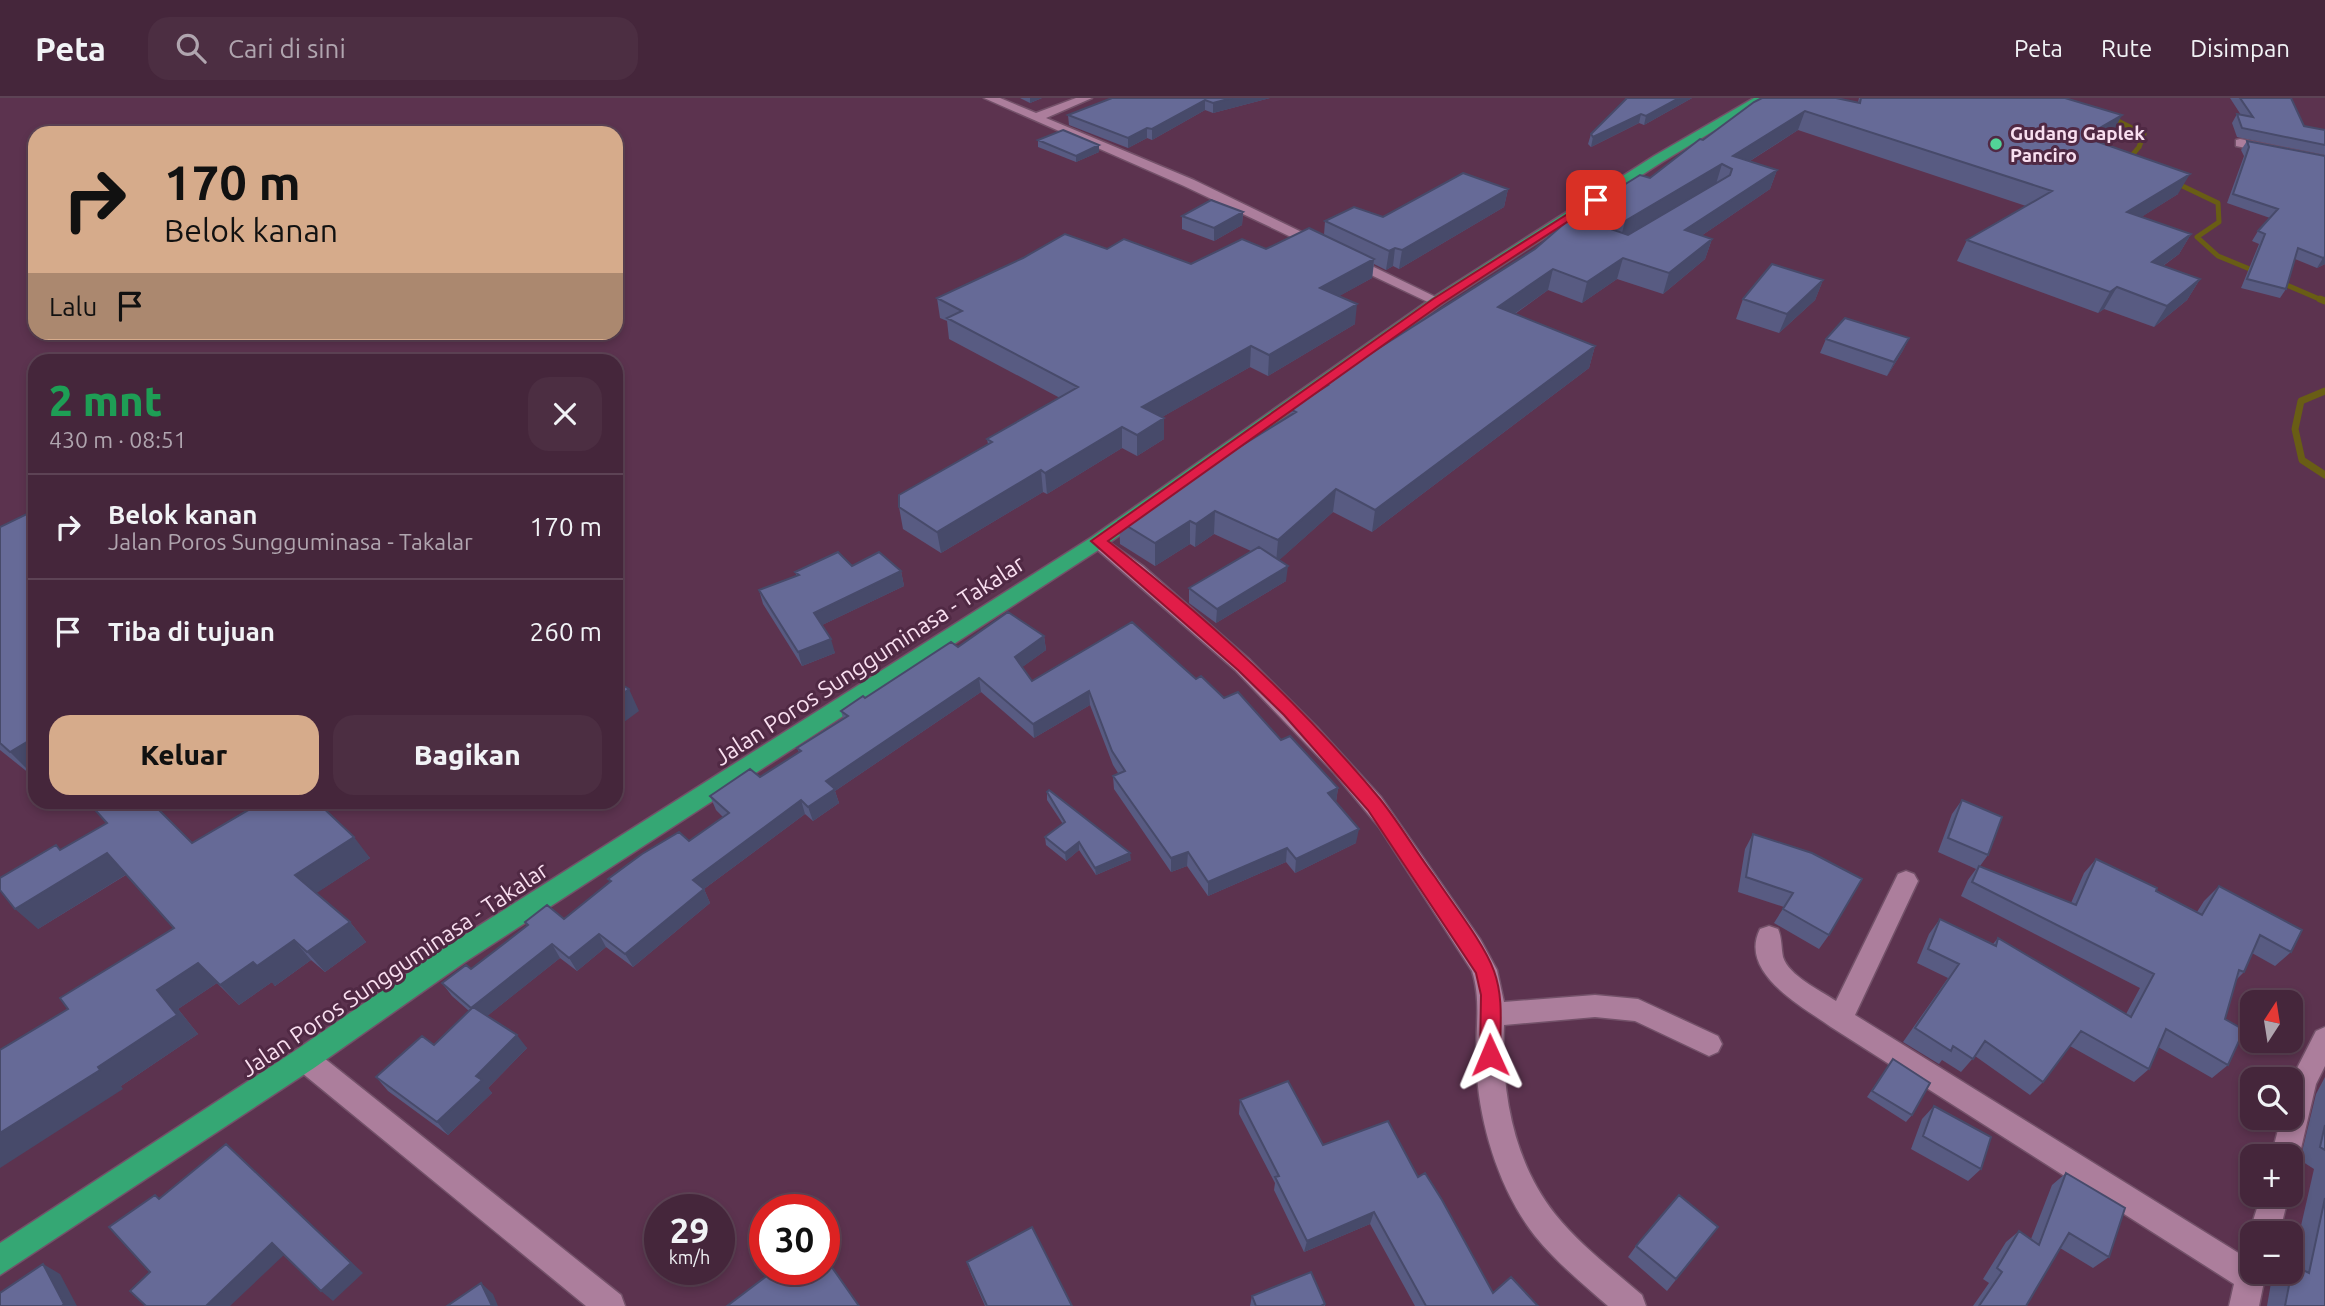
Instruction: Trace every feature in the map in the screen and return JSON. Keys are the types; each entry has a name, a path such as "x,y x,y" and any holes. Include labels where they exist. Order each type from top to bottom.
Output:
{"highway":[{"name":"Jalan Poros Sungguminasa - Takalar","path":"0,1260 305,1059 456,954 1098,541 1437,301 1565,231 1658,159 1762,98"}],"street":[{"path":"990,98 1189,183 1437,301"},
{"path":"1034,118 1086,98"},
{"path":"2240,144 2325,160"},
{"path":"1098,541 1144,576 1244,666 1290,711 1374,805 1443,904 1485,971 1491,995 1490,1075 1504,1145 1519,1182 1555,1237 1632,1306"},
{"path":"1840,1019 1906,881"},
{"path":"1769,936 1771,958 1780,976 1840,1019 2240,1266"},
{"path":"1489,1014 1595,1006 1638,1010 1709,1044"},
{"path":"2288,1144 2303,1083 2325,1038"},
{"path":"305,1059 610,1306"},
{"path":"2244,1306 2249,1284"}],"building":[{"path":"1112,98 1232,98 1213,103 1205,100 1152,129 1147,128 1128,138 1068,115"},
{"path":"1627,98 1679,98 1646,116 1641,114 1593,137 1591,134"},
{"path":"1762,98 1836,98 1860,103 1861,98 2065,98 2122,115 2084,137 2190,174 2127,212 2191,234 2152,262 2200,279 2167,306 2117,287 2110,292 1967,240 2052,191 1805,111 1733,156 1777,170 1685,230 1712,239 1669,273 1623,258 1587,282 1553,269 1498,307 1595,346 1375,510 1336,489 1278,540 1215,511 1196,524 1190,521 1155,543 1119,521 1296,412 1290,409 1328,385 1324,383 1535,249 1573,216 1628,235 1730,175 1732,169 1722,164 1625,221 1587,208 1640,175 1650,178 1700,139 1703,140"},
{"path":"2240,98 2291,98 2304,126 2325,130 2325,145 2242,128 2237,114 2253,117"},
{"path":"1063,130 1099,145 1076,156 1038,140"},
{"path":"2247,141 2325,156 2325,257 2298,248 2286,289 2247,279 2265,234 2258,231 2278,209 2233,194 2249,147"},
{"path":"1463,173 1508,189 1402,250 1395,248 1389,251 1325,221 1354,207 1383,217"},
{"path":"1211,200 1243,212 1214,228 1182,216"},
{"path":"1309,228 1374,259 1320,288 1357,304 1269,355 1251,346 1142,407 1164,418 1137,435 1122,427 1045,473 1041,470 937,532 899,507 899,495 992,442 987,439 1078,387 947,318 962,311 937,298 1023,258 1065,234 1107,249 1124,239 1191,264 1242,239 1266,249"},
{"path":"1772,264 1823,280 1787,314 1743,299"},
{"path":"1845,318 1909,338 1894,362 1826,339"},
{"path":"28,513 28,741 10,752 0,743 0,527"},
{"path":"1259,547 1288,566 1217,609 1189,588"},
{"path":"838,552 852,566 879,552 901,571 814,613 831,639 798,652 759,590 799,575 795,572"},
{"path":"1008,612 1044,636 1015,657 1032,681 1132,622 1196,679 1201,676 1224,698 1238,692 1281,740 1290,736 1338,788 1328,793 1359,829 1296,859 1287,848 1208,882 1188,852 1171,858 1113,776 1125,771 1112,751 1089,691 1033,724 979,678 826,781 835,789 808,807 801,800 693,880 704,889 625,954 599,934 569,958 552,944 471,1008 442,983 466,965 471,969 528,925 525,922 547,905 564,919 611,881 608,879 642,854 679,832 689,841 729,813 710,796 750,769 760,777 801,751 797,748 848,716 841,711 863,696 865,698 951,642 958,647"},
{"path":"1049,790 1130,853 1095,868 1079,842 1065,853 1045,837 1065,822 1047,792"},
{"path":"1962,800 2002,817 1988,855 1948,838"},
{"path":"94,809 158,809 192,843 250,809 324,809 354,837 295,875 350,922 307,952 294,940 257,966 253,962 220,985 198,963 157,990 177,1015 98,1067 100,1070 0,1133 0,1050 68,1009 60,998 174,928 107,853 15,909 0,890 0,878 56,845 60,850 107,823"},
{"path":"1753,834 1812,853 1862,879 1829,935 1783,909 1793,893 1746,877"},
{"path":"2096,859 2157,888 2156,891 2202,915 2219,886 2302,930 2291,952 2260,935 2244,972 2239,970 2225,1019 2240,1028 2240,1039 2228,1065 2166,1029 2149,1069 2081,1031 2043,1082 1985,1041 1973,1059 1953,1046 1951,1051 1915,1028 1959,964 1928,949 1940,919 1996,946 1998,938 2131,1017 2154,974 1972,882 1979,866 2076,905"},
{"path":"473,1007 517,1035 476,1076 482,1080 437,1122 376,1077 422,1036 434,1045"},
{"path":"1893,1059 1930,1083 1912,1115 1872,1091"},
{"path":"1288,1081 1323,1145 1388,1121 1418,1177 1425,1173 1442,1200 1493,1293 1511,1277 1538,1306 1426,1306 1374,1212 1307,1241 1275,1177 1279,1176 1240,1100"},
{"path":"1934,1106 1991,1137 1981,1169 1923,1136"},
{"path":"2325,1125 2325,1150 2320,1147"},
{"path":"226,1144 351,1263 321,1291 272,1243 206,1306 146,1306 130,1291 150,1272 109,1227 155,1195 159,1199"},
{"path":"2066,1173 2125,1208 2109,1257 2069,1233 2026,1306 1979,1306 2002,1272 1997,1268 2019,1231 2039,1245"},
{"path":"1679,1195 1718,1227 1676,1279 1636,1246"},
{"path":"2325,1198 2325,1306 2285,1306 2289,1284 2303,1284 2303,1270 2309,1273"},
{"path":"1032,1227 1072,1306 987,1306 967,1262"},
{"path":"43,1264 64,1304 62,1306 0,1306 0,1293"},
{"path":"1311,1272 1325,1304 1256,1306 1252,1296"},
{"path":"840,1279 859,1306 727,1306 755,1285 840,1285"},
{"path":"481,1283 492,1306 447,1306"}],"waterway":[{"path":"2108,116 2144,134 2139,147 2128,160"},
{"path":"2172,181 2218,203 2219,222 2197,237 2218,256 2257,272"},
{"path":"2277,281 2324,301"},
{"path":"2320,299 2325,301"},
{"path":"2325,391 2301,401 2295,429 2302,460 2325,475"}],"place":[{"name":"Gudang Gaplek Panciro","path":"1996,144"}],"route":[{"path":"1490,1055 1491,995 1485,971 1443,904 1374,805 1290,711 1244,666 1144,576 1098,541 1437,301 1596,200"}]}
